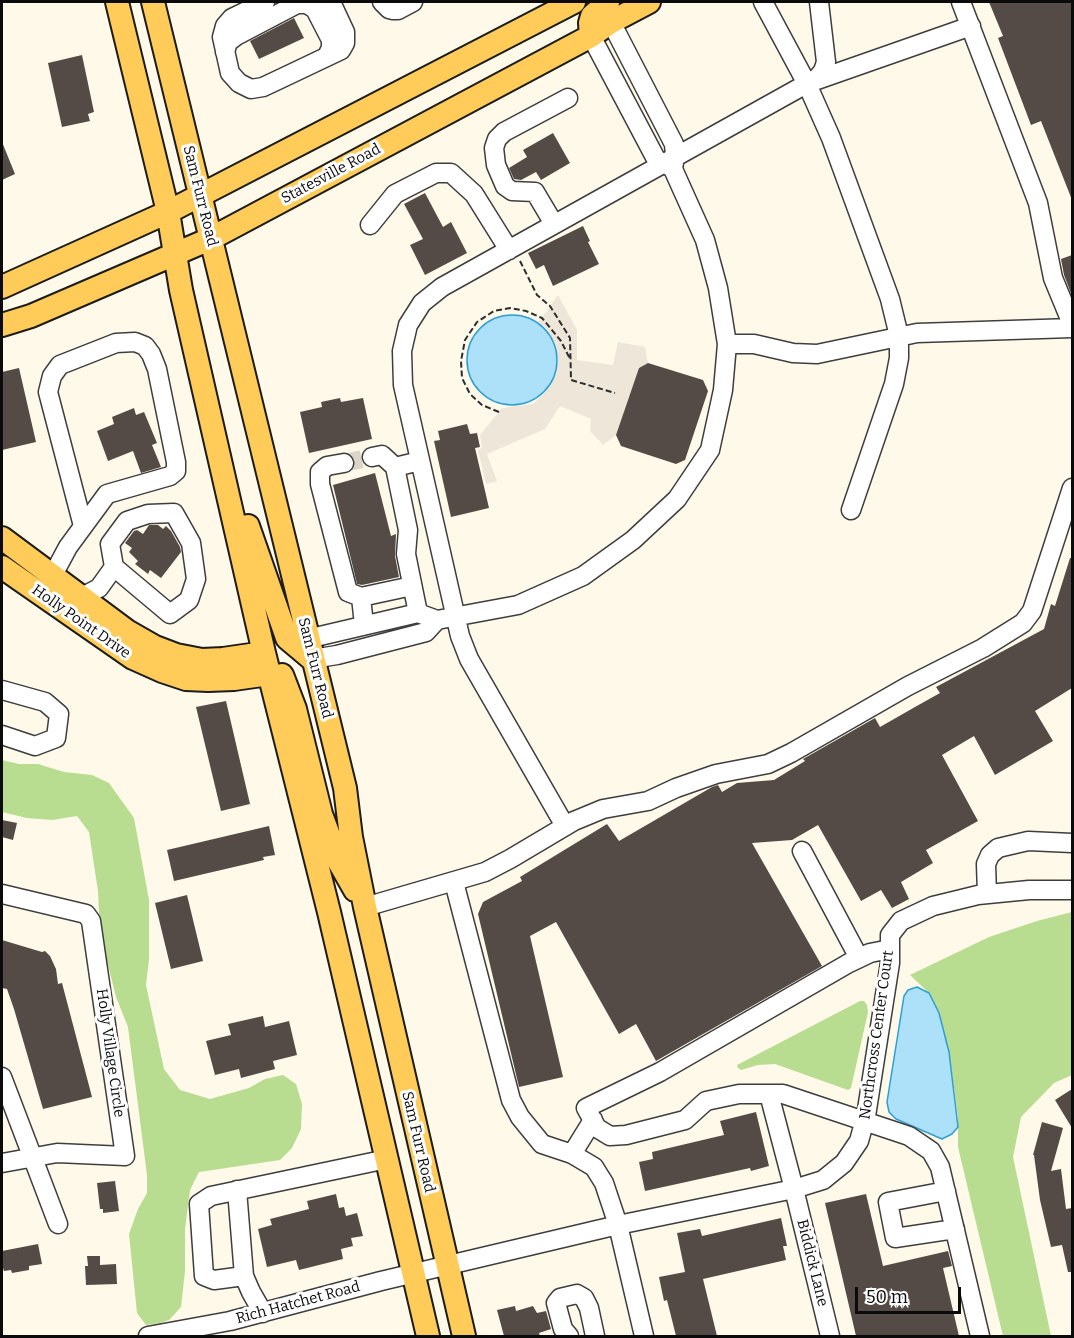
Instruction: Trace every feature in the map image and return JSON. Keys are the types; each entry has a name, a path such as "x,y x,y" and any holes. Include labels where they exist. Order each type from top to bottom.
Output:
{"main road":[{"path":"117,2 168,212 181,290 267,663 329,912 428,1336"},
{"name":"Sam Furr Road","path":"153,2 345,788 351,837 365,907 464,1336"},
{"path":"591,36 592,16 650,2"},
{"path":"2,287 200,196 569,3"},
{"name":"Statesville Road","path":"2,325 31,316 210,239 591,36"},
{"path":"210,413 282,628 295,647 310,649"},
{"name":"Holly Point Drive","path":"2,538 127,631 155,647 176,655 202,660 223,659 267,663"},
{"path":"2,548 53,575"},
{"name":"Holly Point Drive","path":"2,567 133,658 162,671 186,679 234,680 267,663"},
{"path":"267,663 281,674 287,683 321,814 339,862 365,907"}],"street":[{"path":"265,2 232,18 225,26 222,37 230,73 239,83 251,88 263,87 280,80 341,50 345,43 345,32 331,2"},
{"path":"372,2 380,13 385,14 398,4"},
{"path":"763,2 807,84 831,138 890,299 899,336 899,358 894,384 851,510"},
{"path":"565,826 464,650 403,385 402,351 408,325 422,303 442,287 554,224 670,163 817,78 826,62 819,2"},
{"path":"727,344 754,344 793,353 817,354 917,333 1072,326 1053,278 1038,203 961,2"},
{"path":"225,52 228,42 236,36 297,4 307,4 315,9 331,40 332,48 327,56"},
{"path":"310,649 364,625 418,613 437,620 518,605 583,576 633,540 677,499 710,450 723,390 727,344 718,288 705,240 670,163 675,144 609,12"},
{"path":"807,84 971,26"},
{"path":"591,36 656,159 670,163"},
{"path":"554,224 535,192 512,191 506,186 496,165 494,148 504,132 568,98"},
{"path":"370,225 395,194 436,173 451,173 474,194 511,249"},
{"path":"53,575 68,547 107,494 170,476 176,471 157,369 145,346 135,342 116,343 60,365 52,376 48,392 83,526"},
{"path":"372,457 382,455 395,467 408,530 406,554 418,613"},
{"path":"395,467 420,461"},
{"path":"344,463 327,466 320,472 320,484 348,592 361,597 412,586"},
{"path":"365,907 485,872 574,820 603,809 648,801 716,774 768,764 908,686 983,648 1023,623 1032,611 1072,488"},
{"path":"82,597 99,588 114,567 110,544 127,521 148,514 174,513 191,543 196,579 189,600 170,614 114,567"},
{"path":"408,530 434,523"},
{"path":"361,597 364,625"},
{"path":"310,649 337,655 426,632 437,620"},
{"path":"2,690 45,702 59,714 56,738 34,746 2,735"},
{"path":"987,894 987,864 990,855 998,848 1028,841 1072,843"},
{"path":"802,852 859,958"},
{"path":"454,882 511,1100 520,1117 542,1144 572,1154 594,1167 604,1184 618,1225 644,1336"},
{"name":"Northcross Center Court","path":"448,1265 618,1225 794,1189 823,1180 844,1163 859,1141 890,963 890,935 901,921 933,906 978,895 1029,890 1072,890"},
{"name":"Holly Village Circle","path":"2,894 86,914 91,921 125,1156 57,1153 2,1163"},
{"path":"890,949 859,958 660,1072 586,1108 597,1128 610,1136 626,1136 685,1120 706,1101 739,1094 783,1094 909,1136 931,1150 940,1167 980,1336"},
{"path":"2,1077 58,1224"},
{"name":"Biddick Lane","path":"769,1094 830,1336"},
{"path":"572,1154 593,1120"},
{"path":"244,1276 213,1280 204,1276 199,1204 211,1196 387,1159"},
{"path":"237,1190 244,1276 250,1292 263,1312"},
{"path":"946,1191 888,1203 895,1238 955,1229"},
{"name":"Rich Hatchet Road","path":"148,1336 230,1321 448,1265"},
{"path":"569,1336 563,1329 556,1303 560,1298 577,1294 584,1298 589,1308 595,1336"}],"path":[{"path":"511,249 537,296 550,306 570,338 571,380 615,393"},
{"path":"499,412 482,405 470,394 462,378 460,361 465,340 477,322 494,311 510,308 526,311 542,318 561,341 570,359"}],"green space":[{"path":"2,760 19,764 38,764 64,772 92,775 109,783 134,818 149,900 149,959 146,985 164,1069 180,1090 210,1099 249,1088 265,1079 283,1075 296,1084 302,1104 301,1129 292,1148 280,1160 199,1172 190,1190 185,1229 185,1271 181,1307 169,1320 160,1323 146,1325 137,1313 129,1234 138,1209 147,1193 147,1175 128,1027 116,997 100,933 98,891 89,832 77,816 52,820 27,818 2,812"},
{"path":"1072,912 1072,1075 1054,1083 1021,1117 1013,1157 1051,1336 1003,1336 958,1147 958,1117 949,1052 939,1013 929,993 910,975 989,937"},
{"path":"860,1001 864,1001 867,1005 868,1012 851,1088 848,1090 775,1064 758,1065 741,1070 738,1068 737,1065"}],"shaded area":[{"path":"558,295 577,330 577,360 613,365 618,342 645,347 648,363 639,368 616,435 603,445 590,431 591,419 560,406 545,429 487,454 497,481 486,484 478,450 482,448 480,435 502,408 533,404 545,392 555,375 558,361 556,343 538,323"}],"water":[{"path":"512,315 529,318 544,328 554,343 557,360 554,377 544,392 529,402 512,405 495,402 480,392 470,377 467,360 470,343 480,328 495,318"},
{"path":"917,987 929,993 939,1013 949,1052 958,1127 952,1134 942,1139 896,1119 889,1112 887,1102 904,996 908,990"}],"building":[{"path":"989,2 1072,2 1072,200 1041,121 1031,125 998,38 1003,36"},
{"path":"294,18 304,38 259,59 250,41"},
{"path":"82,55 94,112 88,114 90,121 62,127 48,63"},
{"path":"553,133 570,163 541,180 536,172 521,180 514,179 509,168 527,157 523,150"},
{"path":"2,142 15,174 2,180"},
{"path":"425,193 443,227 451,222 467,253 425,275 410,245 423,239 404,204"},
{"path":"583,226 599,264 553,286 544,265 536,269 528,253"},
{"path":"1072,255 1072,296 1061,259"},
{"path":"648,363 703,380 708,391 685,460 676,464 621,446 616,435 639,368"},
{"path":"19,368 36,442 2,450 2,372"},
{"path":"340,398 341,402 363,398 372,439 309,453 300,412 322,407 321,402"},
{"path":"134,408 136,415 144,412 157,443 152,445 161,467 141,473 133,451 108,461 97,431 114,424 112,417"},
{"path":"467,424 470,434 477,433 480,447 475,448 489,508 451,517 434,441 440,440 438,431"},
{"path":"375,473 391,536 396,534 395,556 399,577 362,585 357,584 333,485"},
{"path":"149,525 158,525 163,529 166,526 180,547 181,552 161,578 150,570 148,574 135,564 138,561 129,552 132,548 125,543 134,531 137,530 143,534"},
{"path":"1070,558 1072,558 1072,688 1035,711 1053,741 995,775 974,736 942,755 978,821 926,850 933,863 901,882 909,899 892,908 881,890 861,901 818,825 792,840 752,843 822,966 656,1061 636,1024 619,1034 556,922 530,936 563,1077 519,1087 478,914 483,902 522,881 520,877 607,824 619,841 712,787 718,785 722,792 737,783 774,780 805,761 803,759 875,718 880,727 940,693 936,687 1044,629 1051,604 1055,606"},
{"path":"226,701 250,804 221,811 196,707"},
{"path":"2,820 17,823 13,840 2,837"},
{"path":"269,826 275,855 263,857 264,860 174,881 167,850"},
{"path":"187,895 203,961 171,969 155,903"},
{"path":"2,940 45,951 50,956 56,969 58,984 62,983 92,1097 43,1109 14,1009 7,989 2,988"},
{"path":"263,1016 265,1027 289,1021 297,1055 273,1061 275,1069 241,1078 239,1069 215,1075 206,1041 231,1035 228,1024"},
{"path":"1072,1089 1072,1128 1055,1100"},
{"path":"756,1112 769,1166 645,1191 639,1162 653,1159 652,1152 724,1135 720,1121"},
{"path":"1042,1122 1063,1128 1051,1171 1061,1169 1066,1209 1072,1208 1072,1272 1068,1272 1062,1245 1051,1247 1040,1200 1033,1155"},
{"path":"115,1181 119,1211 103,1213 103,1209 100,1209 97,1183"},
{"path":"336,1194 339,1208 344,1207 346,1216 357,1213 363,1236 351,1238 353,1246 341,1249 343,1259 299,1270 296,1260 267,1267 258,1229 272,1225 270,1219 309,1209 307,1201"},
{"path":"866,1194 883,1266 948,1251 952,1266 943,1268 959,1336 856,1336 825,1203"},
{"path":"781,1218 787,1246 783,1246 786,1260 703,1279 717,1336 676,1336 667,1300 664,1301 659,1277 685,1272 677,1233 700,1229 702,1236"},
{"path":"38,1244 42,1264 29,1266 29,1270 12,1273 11,1270 2,1269 2,1251"},
{"path":"87,1256 100,1256 100,1265 116,1264 117,1284 86,1285"},
{"path":"515,1306 516,1311 533,1306 537,1313 546,1311 551,1329 539,1333 540,1336 504,1336 497,1310"}],"tunnel":[{"path":"344,463 372,457"}]}
